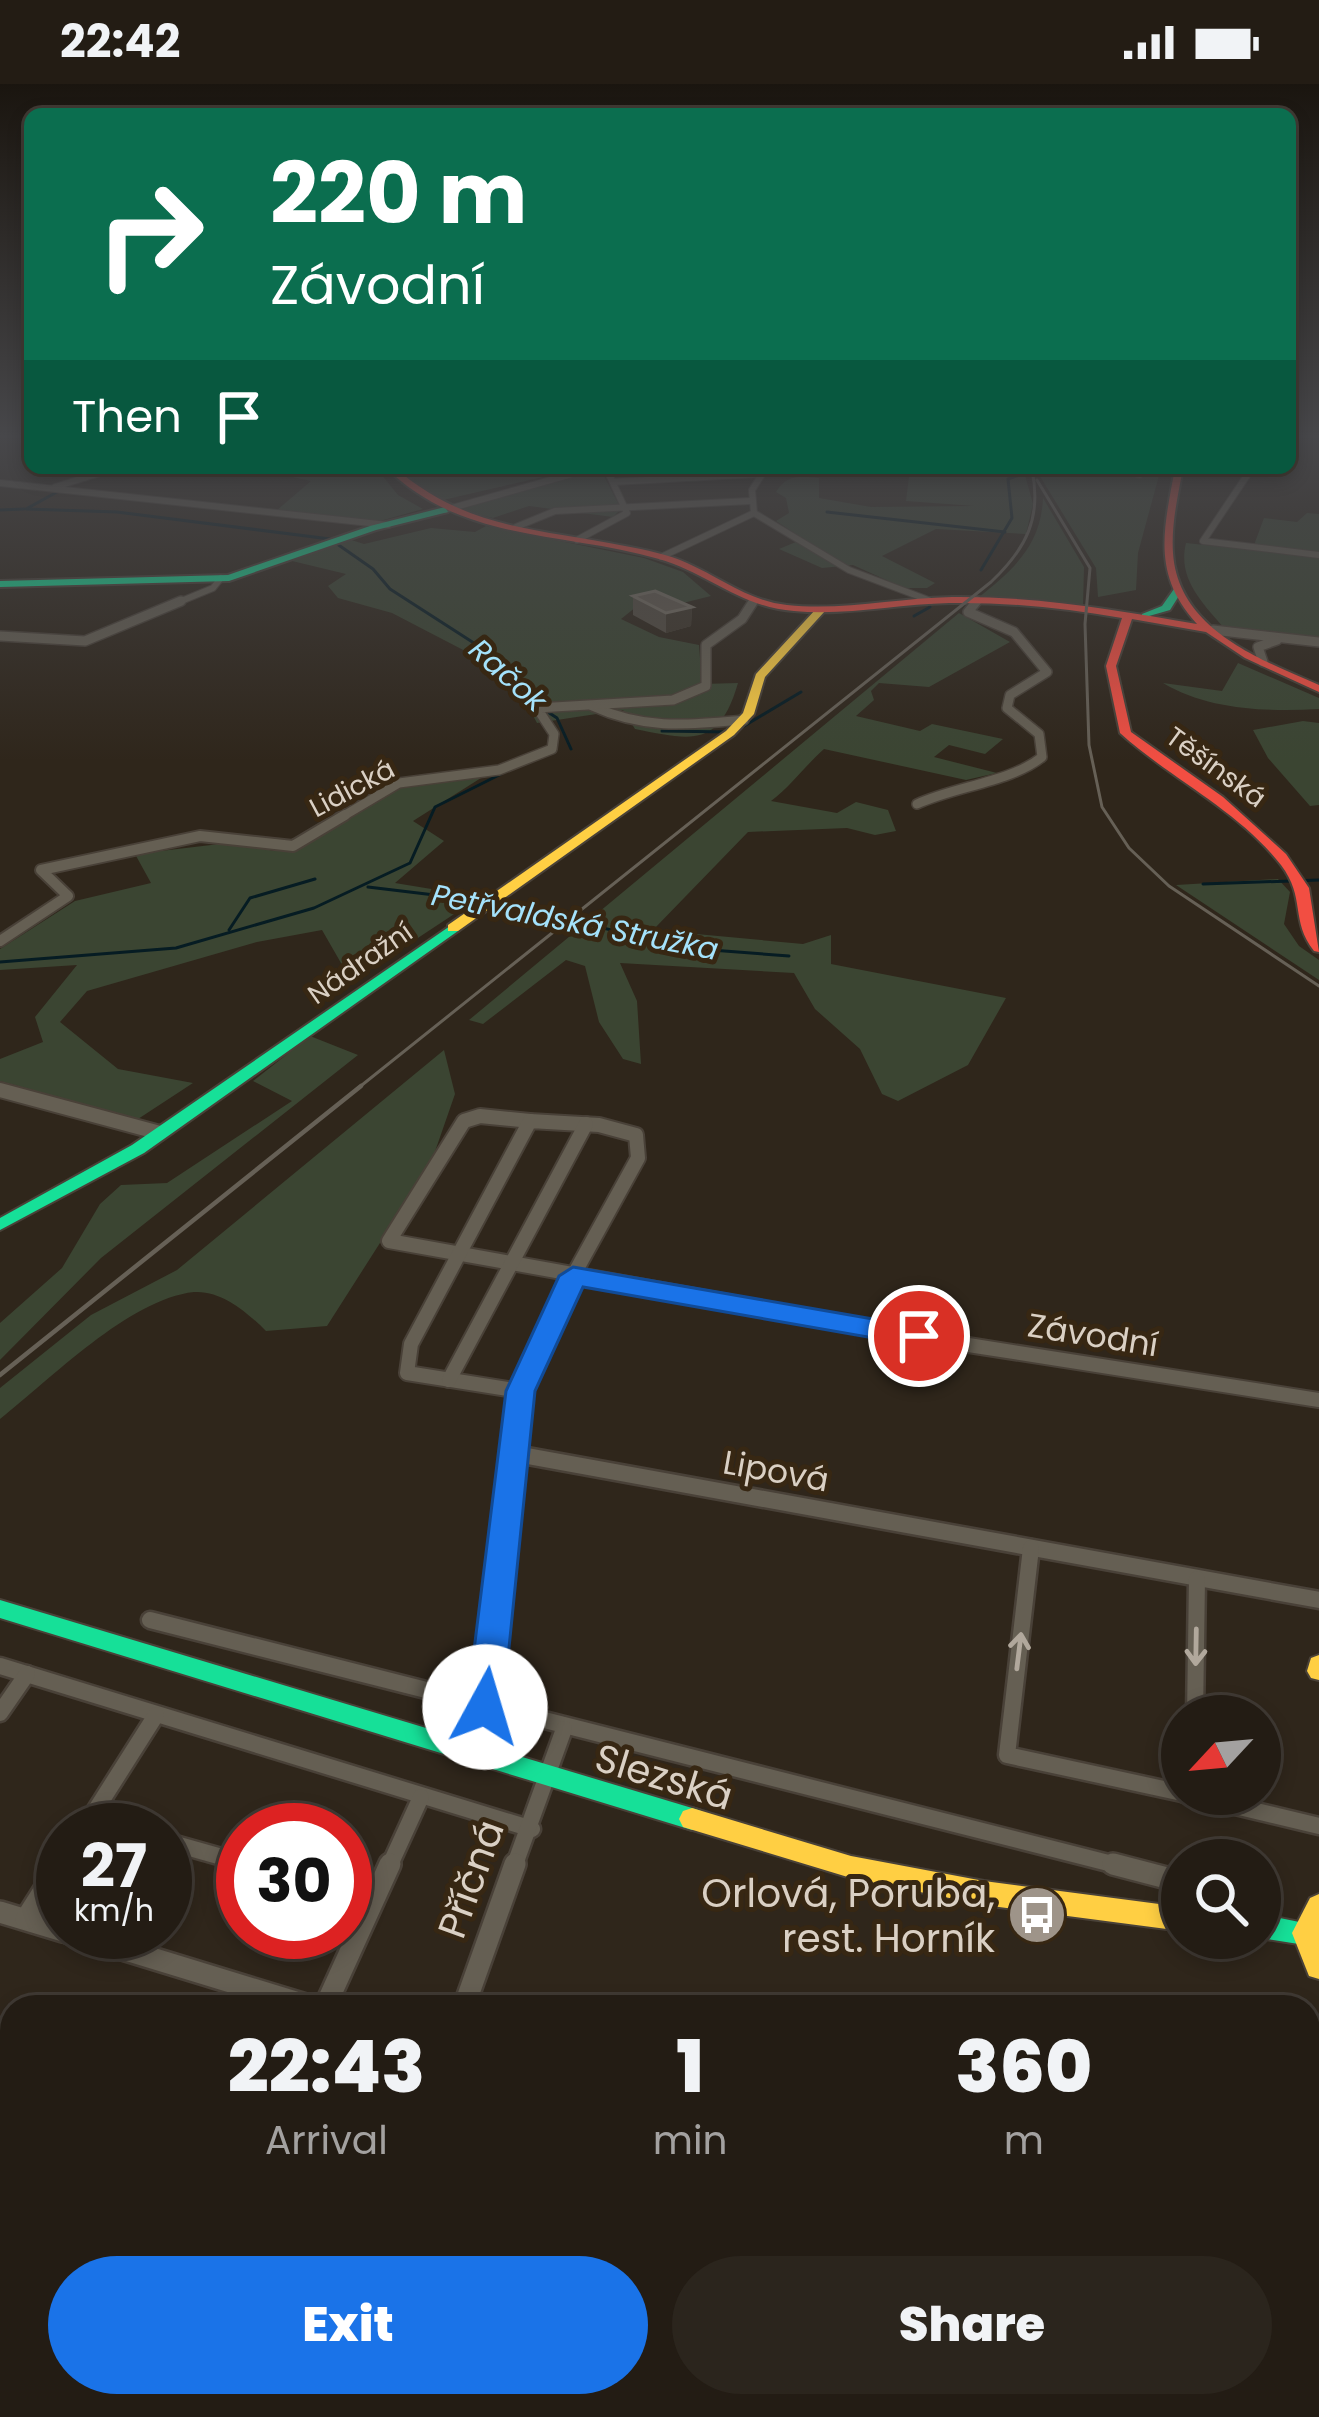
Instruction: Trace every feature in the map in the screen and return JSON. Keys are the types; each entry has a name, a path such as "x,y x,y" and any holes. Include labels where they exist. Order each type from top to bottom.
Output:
{"street":[{"path":"0,584 220,578 331,543"},
{"path":"596,543 662,556 753,602 820,611 931,601 1054,604 1319,643"},
{"path":"662,556 690,543"},
{"path":"804,543 849,570 931,601"},
{"path":"1169,543 1177,591 1213,630 1263,662 1319,689"},
{"path":"1204,543 1319,555"},
{"path":"0,636 85,641 213,588 220,578"},
{"path":"1130,618 1163,611 1177,591"},
{"path":"917,804 956,786 1024,771 1042,757 1039,734 1006,708 1010,695 1047,671 1014,632 968,612 979,600"},
{"name":"Lidická","path":"0,941 68,896 41,870 200,836 293,846 399,783 499,770 552,749 554,734 544,707 673,700 706,686 704,649 742,619 753,602"},
{"name":"Nádražní","path":"0,1225 72,1190 160,1133 380,983 744,720 756,681 820,611"},
{"name":"Těšínská","path":"1130,618 1111,666 1126,733 1230,806 1298,879 1305,933 1319,948"},
{"path":"1171,623 1233,645"},
{"path":"1263,662 1261,644 1288,639"},
{"path":"581,704 628,723 660,728 744,720"},
{"path":"0,1090 160,1133"},
{"name":"Závodní","path":"530,1121 480,1116 464,1121 389,1241 1319,1400"},
{"path":"485,1707 520,1391 640,1145 636,1135 592,1125 530,1121 410,1344 407,1373 520,1391"},
{"path":"449,1380 592,1125"},
{"name":"Lipová","path":"511,1453 1319,1600"},
{"path":"1031,1548 1007,1755 1161,1788"},
{"path":"1195,1695 1197,1579"},
{"name":"Slezská","path":"0,1609 851,1867 984,1893 1161,1916"},
{"name":"Slezská","path":"150,1620 564,1729 1161,1877"},
{"path":"0,1666 532,1829"},
{"path":"0,1713 27,1675"},
{"path":"100,1803 156,1715"},
{"name":"Příčná","path":"469,1995 532,1829 544,1775 564,1729"},
{"path":"372,1899 421,1797"},
{"path":"1274,1815 1319,1826"},
{"path":"26,1919 36,1903"},
{"path":"1319,1906 1305,1933 1319,1967"},
{"path":"0,1912 36,1922"},
{"path":"1281,1929 1305,1933"},
{"path":"156,1959 273,1995"},
{"path":"331,1995 346,1959"}],"green space":[{"path":"337,543 569,543 644,558 683,572 711,596 671,606 636,607 621,619 659,637 699,645 702,684 738,683 730,704 712,729 687,737 635,729 623,710 537,723 530,710 469,653 392,613 338,598 328,586 346,574 288,560"},
{"path":"794,543 908,543 882,556 935,583 927,588 904,588 853,565 822,568 779,549"},
{"path":"1031,543 1070,543 1084,567 1083,605 979,597"},
{"path":"1081,543 1141,543 1136,590 1098,597 1096,568"},
{"path":"1186,543 1319,557 1319,639 1224,628 1189,579"},
{"path":"1319,543 1319,552 1254,545"},
{"path":"959,613 1010,642 929,687 879,683 871,691 874,700 856,716 920,731 932,724 1003,739 985,754 949,745 934,757 997,773 966,780 824,749 771,801 837,813 856,802 888,810 896,831 875,835 847,828 748,832 653,930 803,944 831,935 831,964 1006,998 968,1065 898,1101 882,1094 860,1049 815,1009 794,973 620,963 637,1001 641,1064 623,1059 599,1022 585,966 566,960 483,1024 469,1020"},
{"path":"1238,663 1319,698 1319,709 1238,707 1199,699 1163,683 1222,691"},
{"path":"1303,721 1319,723 1319,805 1310,806 1268,758 1253,730"},
{"path":"492,771 413,821 444,841 395,883 480,897 336,992 341,963 322,930 257,942 87,991 60,1022 118,1069 193,1083 138,1119 0,1081 0,1059 43,1042 35,1017 77,965 0,970 0,949 75,901 151,883 135,854 228,843 275,851 305,844 404,786"},
{"path":"1278,879 1290,892 1284,924 1299,946 1319,960 1319,980 1176,885"},
{"path":"310,1036 358,1055 101,1258 0,1360 0,1323 62,1268 100,1204 121,1185 167,1183 292,1101 253,1081"},
{"path":"444,1050 455,1094 431,1163 327,1326 266,1331 215,1295 194,1292 169,1298 143,1309 92,1343 0,1419 0,1388 91,1315 177,1270"}],"building":[{"path":"655,591 692,607 666,613 633,596"}],"waterway":[{"name":"Račok","path":"336,543 373,569 390,589 491,654 525,697 557,718 571,749"},
{"path":"981,570 997,543"},
{"path":"914,616 930,607"},
{"path":"739,729 801,692"},
{"path":"662,731 729,732"},
{"path":"0,962 176,948 314,908 410,863 435,807 501,774"},
{"path":"229,930 250,898 315,879"},
{"name":"Petřvaldská Stružka","path":"1203,884 1319,880"},
{"name":"Petřvaldská Stružka","path":"368,887 501,903 685,948 789,956"}],"railway":[{"path":"357,1089 991,582 1023,543"},
{"path":"1075,543 1090,568 1085,624 1089,745 1102,807 1129,848 1169,886 1319,986"},
{"path":"0,1375 361,1086"}],"traffic: fast":[{"path":"0,584 229,578 330,543"},
{"path":"1146,616 1166,608 1177,591"},
{"path":"0,1225 138,1149 453,928"},
{"path":"0,1609 692,1819"},
{"path":"1281,1929 1305,1933"}],"traffic: slow":[{"path":"453,928 730,733 748,714 760,676 820,611"},
{"path":"1319,1664 1319,1671"},
{"path":"692,1819 851,1867 984,1893 1161,1916"},
{"path":"1319,1906 1305,1933 1319,1967"}],"traffic: jam":[{"path":"592,543 662,557 735,593 787,608 951,600 1017,602 1213,630"},
{"path":"1169,543 1175,586 1205,626 1249,656 1319,689"},
{"path":"1127,618 1111,666 1126,733 1219,799 1281,857 1302,888 1308,930 1319,948"}],"place":[{"name":"Orlová, Poruba, rest. Horník","path":"1037,1915"}],"route":[{"path":"485,1707 520,1391 573,1276 919,1336"}]}
